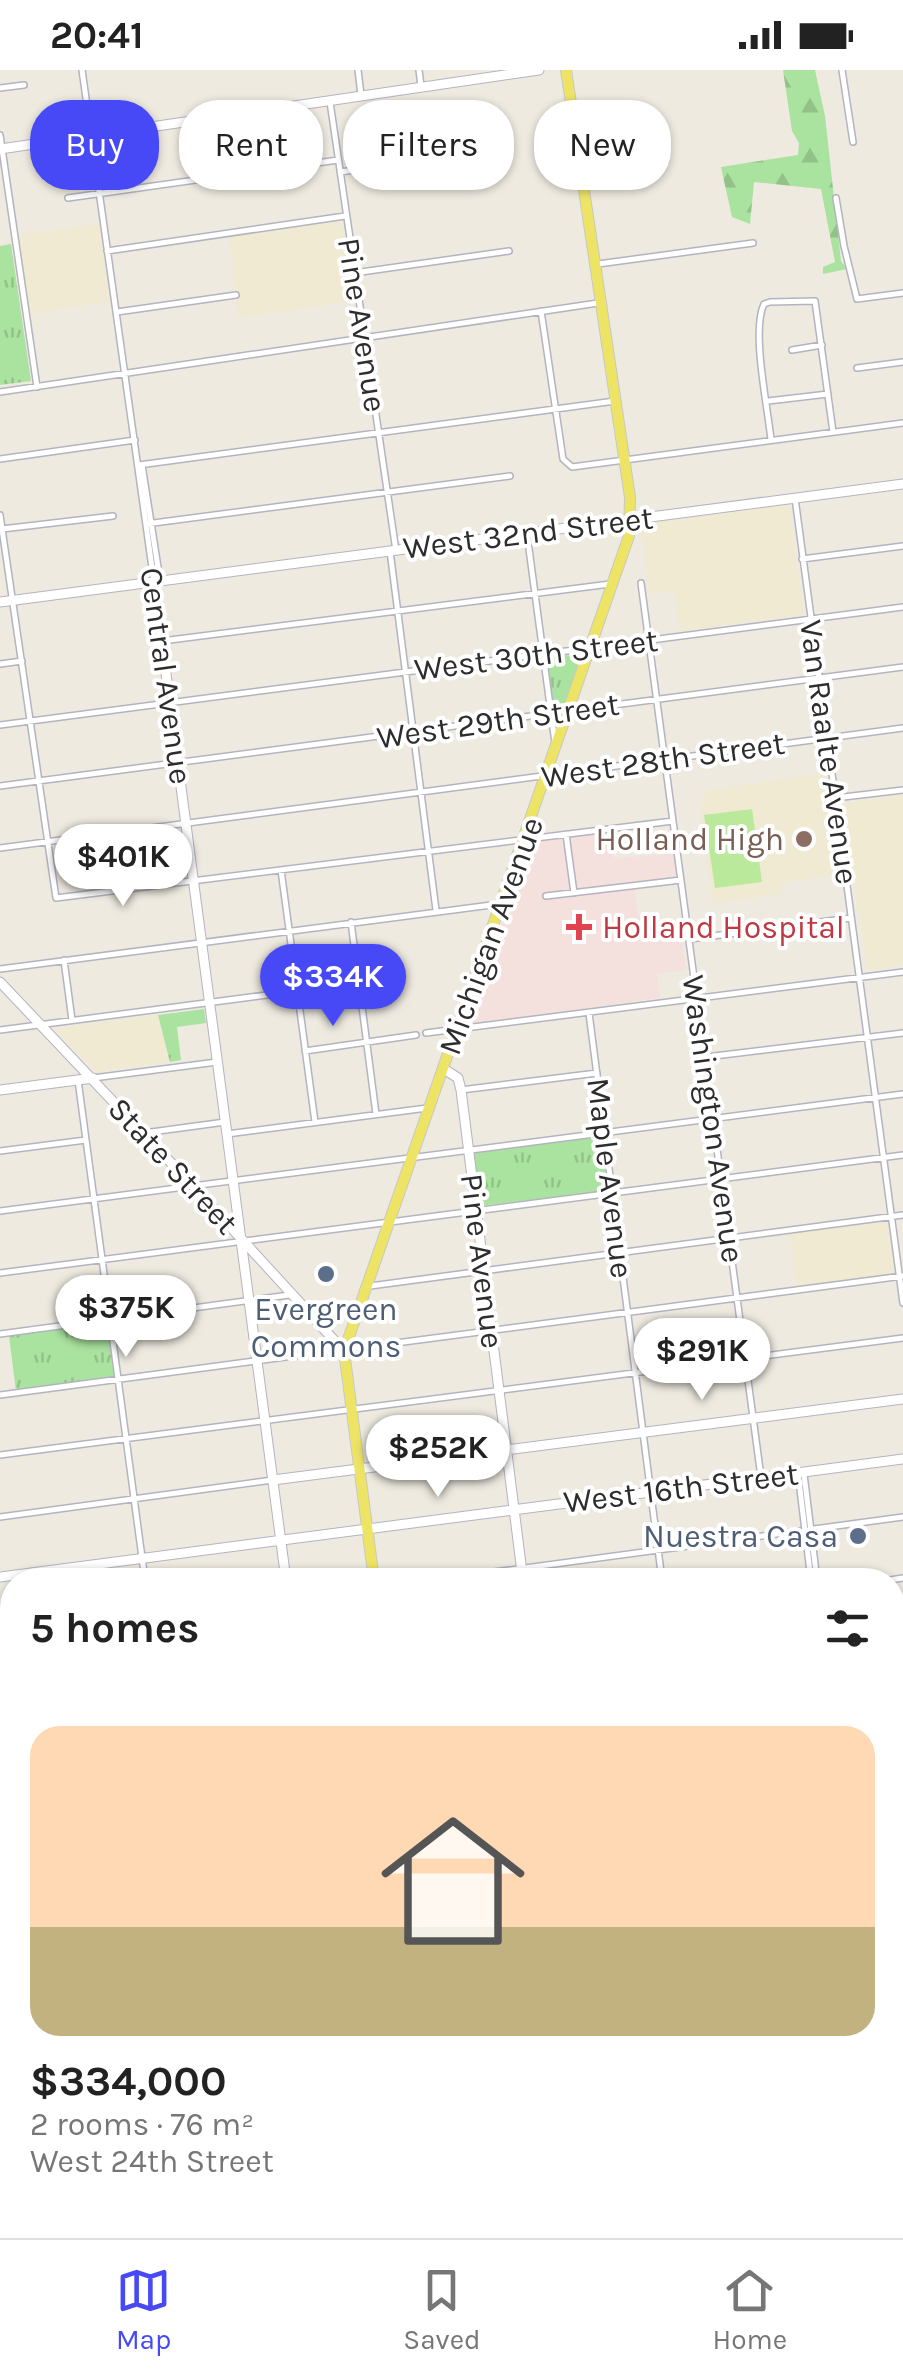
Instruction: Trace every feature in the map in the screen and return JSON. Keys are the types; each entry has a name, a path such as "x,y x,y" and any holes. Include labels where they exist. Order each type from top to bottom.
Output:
{"main road":[{"name":"Michigan Avenue","path":"566,70 571,100"},
{"name":"Michigan Avenue","path":"344,1352 627,547 631,520 624,460 584,190"},
{"path":"344,1352 373,1568"}],"street":[{"name":"Central Avenue","path":"82,70 86,100"},
{"path":"358,70 361,94"},
{"path":"419,70 422,86"},
{"path":"159,126 539,70"},
{"path":"842,70 853,142"},
{"path":"0,88 24,85"},
{"name":"Pine Avenue","path":"329,100 386,492 436,911"},
{"path":"0,136 37,387"},
{"path":"1,149 30,145"},
{"path":"68,198 338,160"},
{"name":"Central Avenue","path":"98,190 157,582 185,822 284,1568"},
{"path":"836,198 857,299 903,293"},
{"path":"108,250 346,216"},
{"path":"595,265 753,242"},
{"path":"354,274 509,251"},
{"path":"117,312 236,295"},
{"path":"771,440 760,347 760,312 764,304 814,300 833,432"},
{"path":"0,392 601,303"},
{"path":"541,311 564,458 572,467 903,423"},
{"path":"792,350 822,346"},
{"path":"857,368 903,362"},
{"path":"768,401 828,394"},
{"path":"140,465 615,401"},
{"path":"0,459 135,440"},
{"path":"149,524 510,476"},
{"name":"West 32nd Street","path":"0,602 903,484"},
{"name":"Van Raalte Avenue","path":"795,498 903,1302"},
{"path":"0,515 56,898 672,820"},
{"path":"1,529 113,516"},
{"path":"527,534 553,740 558,745"},
{"path":"802,559 903,546"},
{"name":"Washington Avenue","path":"642,583 761,1477"},
{"path":"162,641 615,584"},
{"name":"West 30th Street","path":"0,725 903,607"},
{"path":"0,664 23,661"},
{"name":"West 29th Street","path":"0,786 903,668"},
{"name":"West 28th Street","path":"0,848 903,728"},
{"path":"835,798 903,790"},
{"path":"566,834 574,893"},
{"path":"280,870 315,1122"},
{"path":"546,896 682,880"},
{"path":"0,969 502,903"},
{"path":"690,940 851,918"},
{"path":"351,922 376,1114"},
{"path":"64,960 72,1020"},
{"path":"426,1033 903,972"},
{"name":"State Street","path":"0,982 344,1352"},
{"path":"0,1030 297,991"},
{"name":"Maple Avenue","path":"589,1013 660,1568"},
{"path":"706,1057 903,1033"},
{"path":"304,1050 416,1034"},
{"path":"0,1090 217,1062"},
{"path":"444,1068 458,1078 461,1090 597,1073"},
{"path":"78,1080 143,1568"},
{"name":"Pine Avenue","path":"461,1090 522,1568"},
{"path":"0,1211 903,1094"},
{"path":"227,1134 429,1108"},
{"path":"143,1133 225,1122"},
{"path":"0,1152 86,1140"},
{"path":"0,1272 903,1155"},
{"path":"366,1286 903,1215"},
{"path":"358,1348 901,1276"},
{"path":"0,1334 292,1295"},
{"path":"0,1455 903,1338"},
{"path":"0,1395 330,1351"},
{"path":"0,1517 642,1430 903,1399"},
{"name":"West 16th Street","path":"71,1568 903,1459"},
{"path":"801,1472 813,1568"},
{"path":"522,1568 903,1518"}],"shaded area":[{"path":"341,221 353,301 239,318 229,237"},
{"path":"99,224 110,301 30,314 19,235"},
{"path":"789,505 804,614 679,631 674,591 649,594 641,524"},
{"name":"Holland High","path":"826,773 832,805 903,796 903,965 867,970 853,872 782,883 782,894 713,903 700,804 704,803 702,791"},
{"name":"Holland Hospital","path":"610,831 615,859 674,852 677,876 634,884 638,916 656,914 658,929 680,926 686,970 657,974 660,998 465,1025 530,842"},
{"path":"204,1009 206,1023 177,1027 181,1060 96,1072 54,1029"},
{"path":"886,1221 895,1269 892,1276 797,1288 789,1233"}],"green space":[{"path":"783,70 815,70 825,116 841,261 847,269 823,274 823,267 835,262 821,189 754,182 750,224 732,217 721,167 798,155 799,143 792,131"},
{"path":"11,244 31,381 0,385 0,246"},
{"path":"584,654 564,710 556,711 547,659"},
{"path":"752,809 762,882 715,888 704,815"},
{"path":"204,1009 206,1023 177,1027 181,1060 170,1062 158,1015"},
{"path":"600,1136 608,1191 478,1206 472,1157 475,1153"},
{"path":"109,1323 115,1376 16,1391 9,1336"}],"place":[{"name":"Holland High","path":"804,839"},
{"name":"Holland Hospital","path":"579,927"},
{"name":"Evergreen Commons","path":"326,1274"},
{"name":"Nuestra Casa","path":"858,1536"}]}
